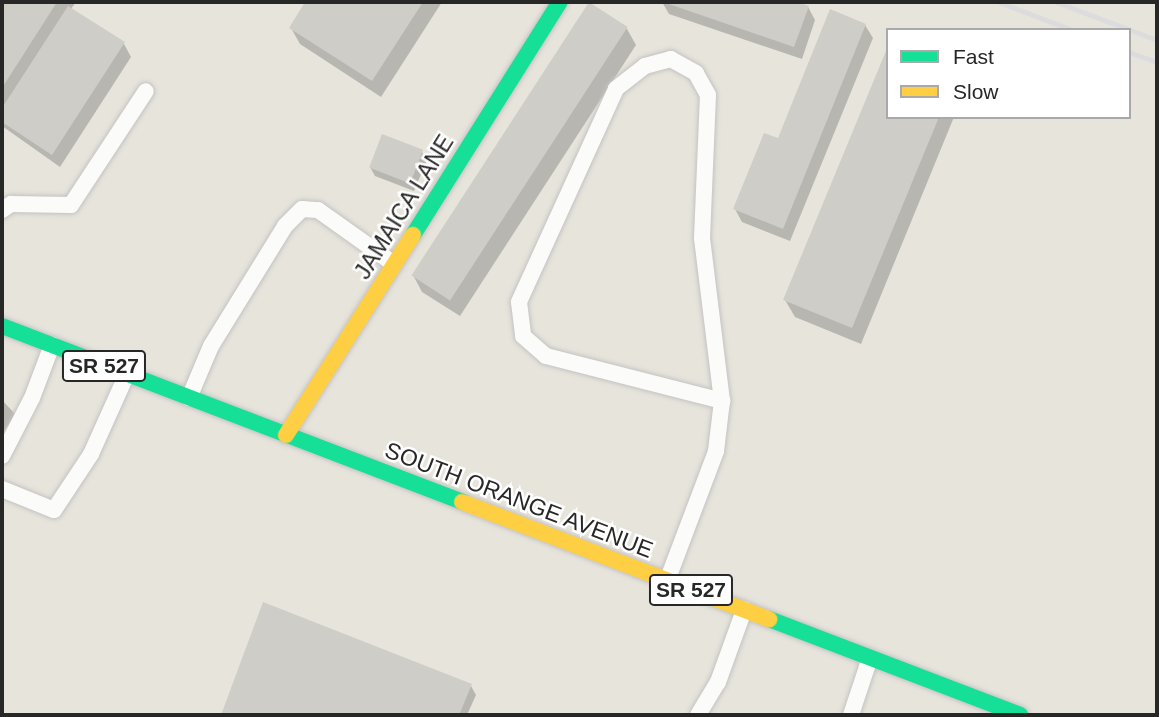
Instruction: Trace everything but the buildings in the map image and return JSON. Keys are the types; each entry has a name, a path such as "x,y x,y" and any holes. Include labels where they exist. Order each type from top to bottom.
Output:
{"main road":[{"name":"JAMAICA LANE","path":"286,435 560,2"},
{"name":"SOUTH ORANGE AVENUE","path":"2,326 1020,715"}],"lane":[{"path":"667,581 716,451 722,401 702,239 708,95 696,73 671,59 645,66 616,89 519,302 523,336 545,356 722,401"},
{"path":"2,210 11,204 71,205 146,91"},
{"path":"189,398 218,335 285,226 302,209 318,210 394,264"},
{"path":"2,456 52,345"},
{"path":"2,489 54,510 91,454 127,374"},
{"path":"698,715 718,682 744,610"},
{"path":"850,715 870,658"}],"railway":[{"path":"999,2 1067,28"},
{"path":"1056,2 1125,28"},
{"path":"1131,30 1157,40"},
{"path":"1131,53 1157,62"}],"traffic: fast":[{"path":"413,235 560,2"},
{"path":"2,326 462,502"},
{"path":"769,619 1020,715"}],"traffic: slow":[{"path":"286,435 413,235"},
{"path":"462,502 769,619"}]}
